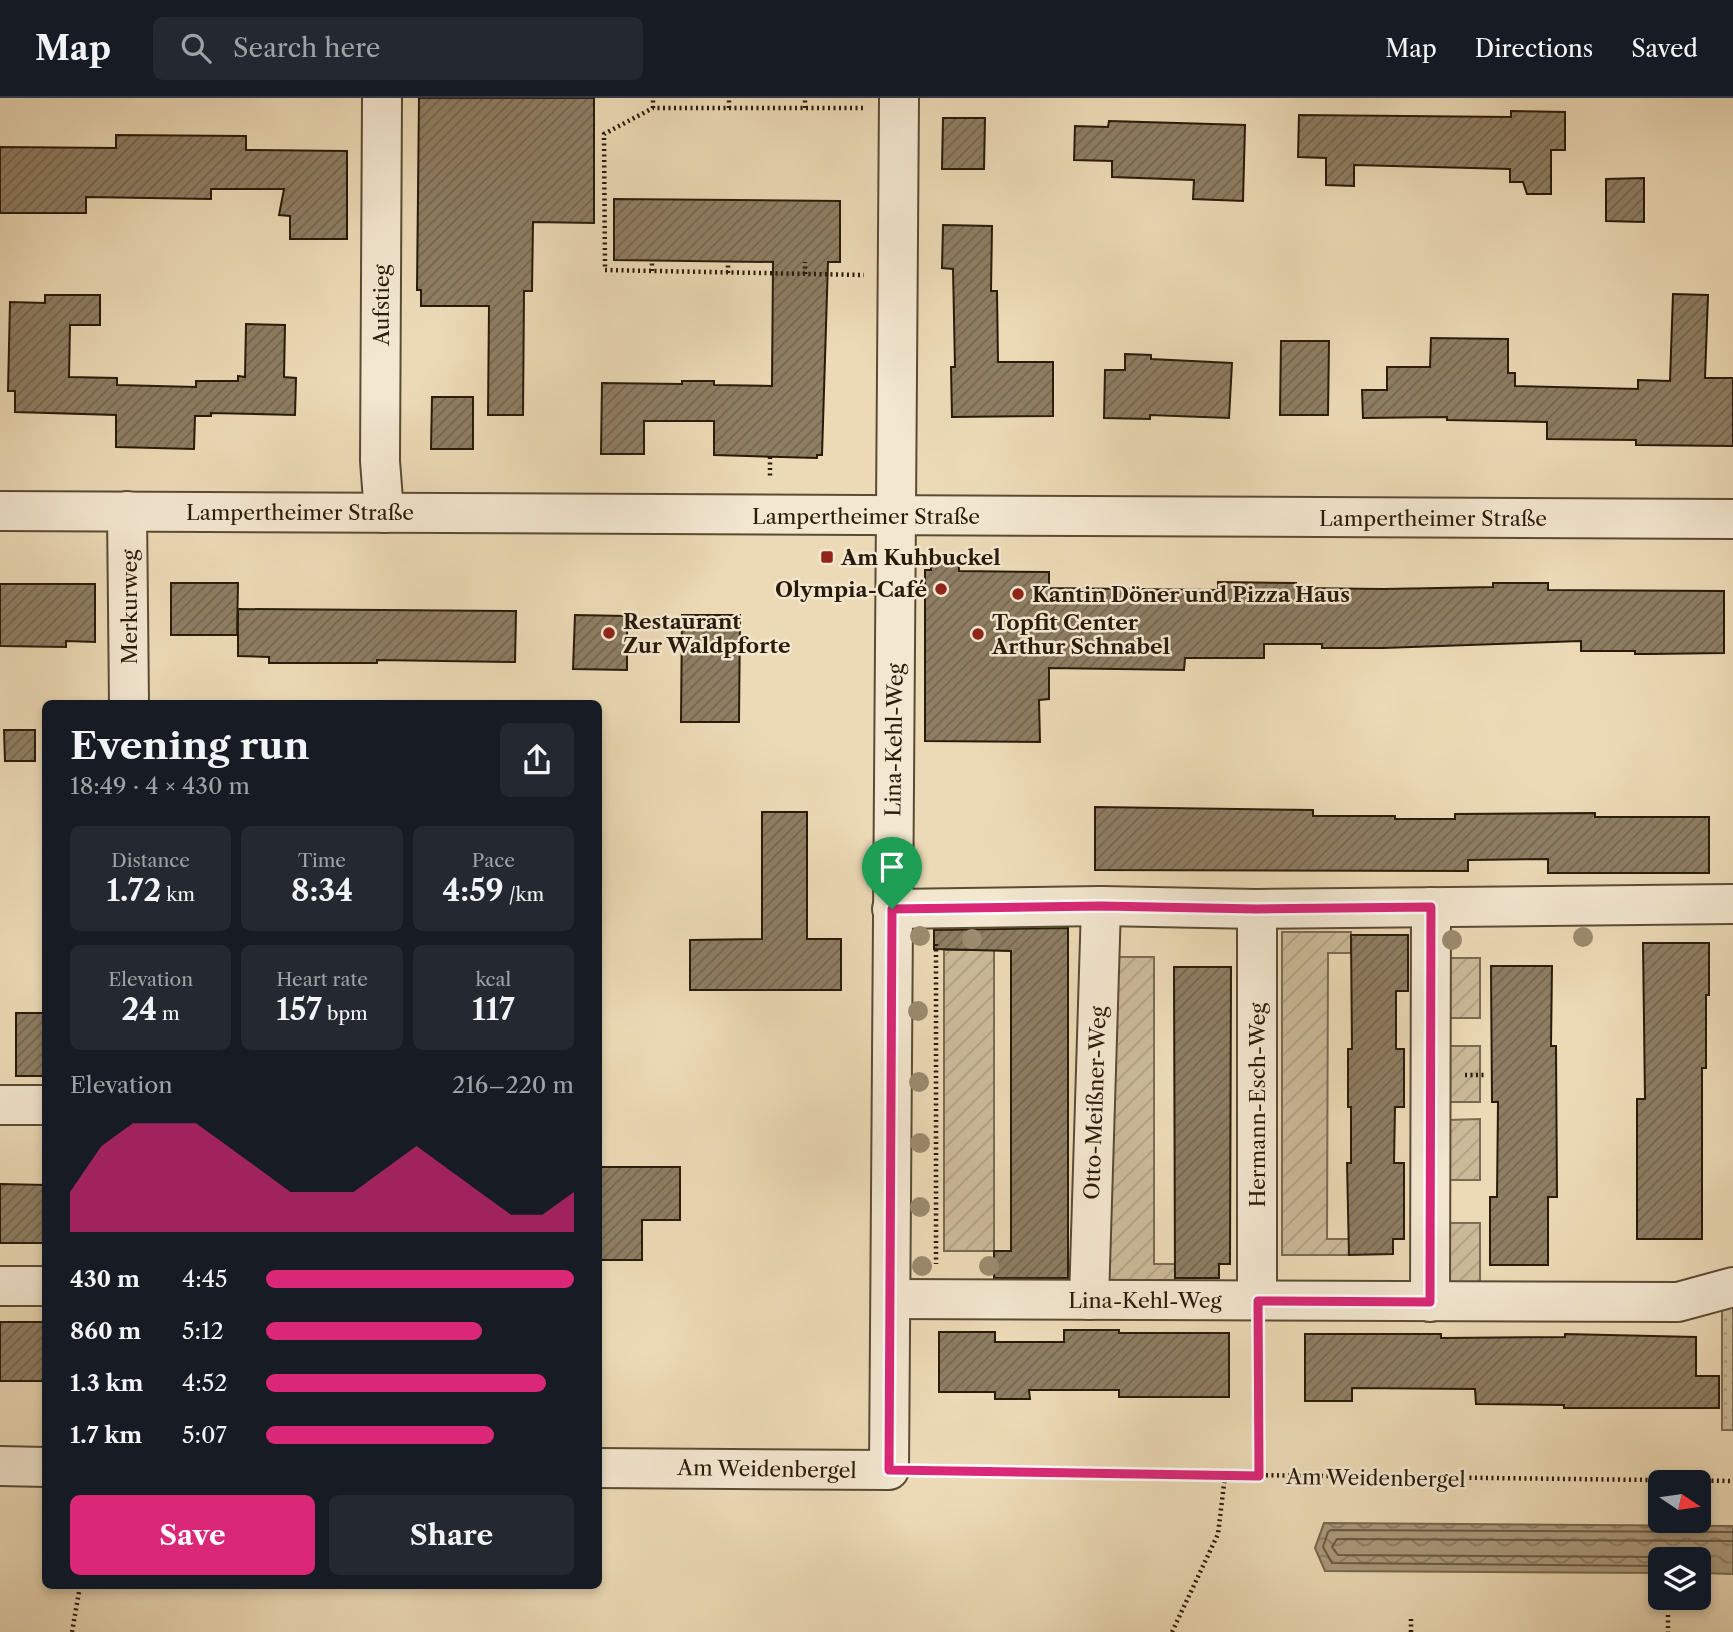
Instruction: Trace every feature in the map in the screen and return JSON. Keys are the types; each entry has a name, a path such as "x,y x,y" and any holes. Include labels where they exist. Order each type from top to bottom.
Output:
{"street":[{"name":"Aufstieg","path":"382,98 380,461 384,513"},
{"path":"897,516 899,103"},
{"name":"Lampertheimer Straße","path":"0,511 1733,519"},
{"name":"Merkurweg","path":"127,511 128,700"},
{"name":"Lina-Kehl-Weg","path":"889,1470 897,516"},
{"path":"892,909 1101,906 1257,909 1733,904"},
{"name":"Otto-Meißner-Weg","path":"1089,1300 1101,906"},
{"path":"1430,1302 1431,907"},
{"name":"Hermann-Esch-Weg","path":"1257,909 1258,1301"},
{"path":"0,1105 42,1105"},
{"path":"0,1286 42,1286"},
{"name":"Lina-Kehl-Weg","path":"891,1299 1678,1302 1733,1287"},
{"path":"0,1466 42,1467"},
{"name":"Am Weidenbergel","path":"602,1468 889,1470"}],"path":[{"path":"653,98 653,108"},
{"path":"729,98 729,108"},
{"path":"805,98 805,108"},
{"path":"898,275 605,270 604,134 653,108 805,108 899,103"},
{"path":"652,261 652,271"},
{"path":"728,261 728,273"},
{"path":"805,262 805,274"},
{"path":"770,457 770,482"},
{"path":"936,908 936,1299"},
{"path":"1258,1301 1259,1476"},
{"name":"Am Weidenbergel","path":"889,1470 1733,1481"},
{"path":"1172,1632 1218,1534 1225,1476"},
{"path":"72,1632 79,1589"},
{"path":"1668,1615 1668,1632"},
{"path":"1411,1618 1411,1632"}],"shaded area":[{"path":"1282,932 1351,932 1351,953 1328,953 1327,1239 1349,1239 1349,1255 1282,1255"},
{"path":"944,950 994,950 994,1251 944,1251"},
{"path":"1109,957 1154,957 1154,1264 1175,1264 1175,1280 1108,1280"},
{"path":"1449,958 1480,958 1480,1018 1449,1018"},
{"path":"1448,1046 1480,1046 1480,1102 1449,1102"},
{"path":"1480,1119 1480,1180 1449,1180 1449,1120"},
{"path":"1449,1223 1480,1223 1480,1285 1449,1285"},
{"path":"1733,1297 1733,1430 1722,1430 1722,1305"}],"water":[{"path":"1324,1523 1648,1525 1648,1533 1712,1533 1712,1526 1733,1526 1733,1574 1711,1573 1711,1547 1648,1547 1648,1573 1325,1571 1315,1548"}],"building":[{"path":"419,98 594,98 594,223 533,222 532,291 524,291 523,415 488,415 489,306 421,306 421,290 417,290"},
{"path":"1511,111 1565,112 1565,150 1551,150 1551,194 1527,194 1523,182 1510,182 1510,169 1354,165 1354,186 1326,185 1326,158 1298,157 1299,115 1511,117"},
{"path":"943,118 985,118 984,169 942,169"},
{"path":"1109,121 1245,125 1243,201 1193,199 1194,180 1112,177 1112,161 1074,160 1075,126 1108,127"},
{"path":"116,135 246,136 246,150 347,151 347,239 290,239 290,216 279,215 284,189 211,189 211,199 86,197 86,213 0,213 0,147 116,148"},
{"path":"1644,178 1644,222 1606,221 1606,179"},
{"path":"614,199 840,201 840,262 828,262 822,455 817,455 817,458 714,455 714,421 644,421 644,454 601,454 602,383 682,384 682,381 714,381 714,385 772,386 773,262 614,260"},
{"path":"943,225 992,226 991,291 997,291 998,362 1053,362 1053,416 952,417 951,367 955,367 953,269 942,268"},
{"path":"1673,294 1708,295 1705,378 1733,378 1733,446 1636,445 1636,440 1547,439 1547,422 1447,420 1447,417 1363,418 1362,390 1387,390 1387,367 1430,367 1431,338 1508,339 1508,373 1515,373 1515,386 1638,389 1638,380 1670,381"},
{"path":"45,295 100,295 100,325 70,325 69,377 117,378 117,385 196,387 196,381 238,381 238,376 245,377 246,324 285,325 284,377 296,378 295,415 211,413 211,416 195,416 194,449 116,447 116,415 15,412 15,391 8,391 10,302 45,303"},
{"path":"1281,341 1329,341 1328,415 1280,415"},
{"path":"1125,354 1151,355 1151,359 1232,363 1229,418 1150,415 1150,419 1104,418 1105,370 1125,370"},
{"path":"432,397 473,397 473,449 431,449"},
{"path":"931,563 959,564 959,571 1049,572 1049,588 1218,590 1218,582 1296,583 1296,588 1384,589 1548,583 1548,590 1724,591 1724,653 1635,654 1635,651 1581,651 1581,641 1383,648 1264,644 1264,658 1185,658 1184,670 1049,668 1049,699 1039,700 1040,742 925,741 925,570 931,570"},
{"path":"171,583 238,583 237,635 171,635"},
{"path":"0,584 95,584 95,642 66,641 66,647 0,646"},
{"path":"238,609 516,611 515,662 377,660 377,663 269,663 269,657 238,656"},
{"path":"575,615 627,616 627,670 573,669"},
{"path":"682,615 740,615 739,722 681,722"},
{"path":"4,730 35,730 35,761 5,761"},
{"path":"1095,807 1313,810 1313,816 1395,816 1395,819 1455,819 1455,814 1595,813 1595,817 1709,817 1709,873 1548,873 1548,859 1468,860 1468,871 1095,870"},
{"path":"762,812 807,812 807,939 841,939 841,990 690,990 690,940 762,939"},
{"path":"1068,928 1068,1278 994,1278 994,1251 1011,1251 1011,951 934,949 934,930"},
{"path":"1351,935 1408,935 1408,991 1396,991 1396,1049 1404,1049 1404,1107 1395,1107 1394,1163 1404,1163 1404,1239 1393,1239 1393,1254 1349,1255 1347,1163 1351,1163 1348,1049 1352,1049"},
{"path":"1643,943 1709,943 1706,1068 1702,1068 1702,1239 1637,1239 1637,1099 1645,1099"},
{"path":"1491,966 1552,966 1551,1046 1556,1046 1557,1197 1548,1197 1548,1265 1490,1265 1490,1197 1497,1197 1498,1102 1492,1102"},
{"path":"1174,967 1231,967 1230,1264 1219,1264 1219,1278 1175,1278"},
{"path":"16,1013 42,1013 42,1076 16,1076"},
{"path":"602,1167 680,1167 680,1220 642,1220 642,1260 602,1260"},
{"path":"0,1184 42,1185 42,1243 0,1243"},
{"path":"0,1322 42,1322 42,1381 0,1381"},
{"path":"1064,1330 1229,1333 1229,1397 1119,1397 1119,1390 1029,1390 1030,1399 995,1399 995,1392 939,1392 939,1332 995,1332 995,1342 1064,1342"},
{"path":"1305,1334 1441,1334 1441,1338 1565,1337 1565,1334 1696,1337 1696,1376 1719,1376 1719,1408 1564,1408 1564,1405 1476,1404 1475,1389 1352,1388 1352,1401 1305,1401"}],"place":[{"name":"Am Kuhbuckel","path":"827,557"},
{"name":"Olympia-Café","path":"941,589"},
{"name":"Kantin Döner und Pizza Haus","path":"1018,594"},
{"name":"Restaurant Zur Waldpforte","path":"609,633"},
{"name":"Topfit Center Arthur Schnabel","path":"978,634"}],"route":[{"path":"1101,906 1257,909 1431,907 1430,1302 1258,1301 1259,1476 889,1470 892,909 1101,906"}]}
